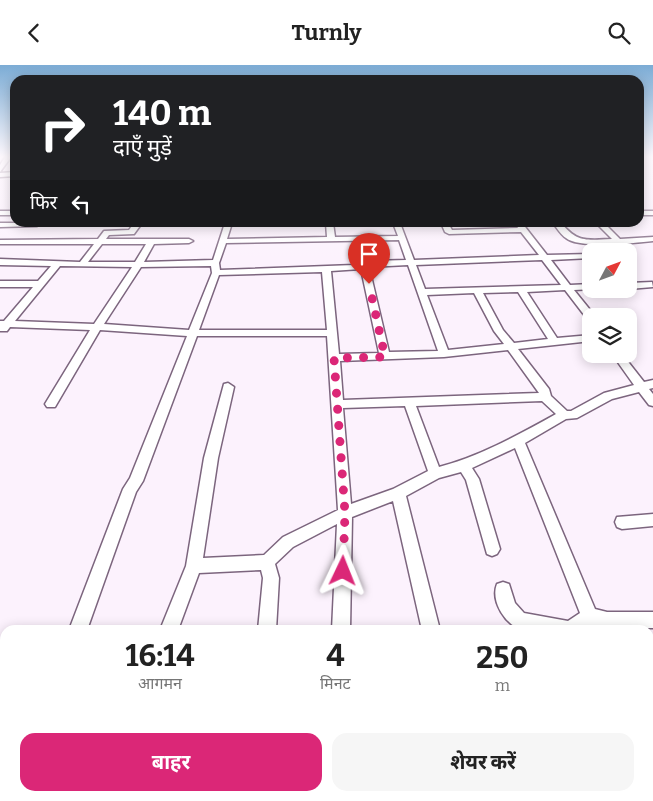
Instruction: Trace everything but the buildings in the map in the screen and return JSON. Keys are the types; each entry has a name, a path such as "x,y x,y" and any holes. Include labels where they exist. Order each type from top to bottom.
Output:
{"street":[{"path":"83,263 106,233 131,232 135,227"},
{"path":"80,625 130,489 136,481 194,332 214,276 227,227"},
{"path":"330,227 331,239"},
{"path":"399,227 444,354"},
{"path":"447,227 449,232 509,227"},
{"path":"522,227 584,308"},
{"path":"561,227 573,239 602,242 649,239 653,245"},
{"path":"604,227 617,240"},
{"path":"223,241 403,238"},
{"path":"0,242 189,241"},
{"path":"51,404 96,327 139,264 151,242"},
{"path":"0,262 326,270 371,264 582,256"},
{"path":"2,327 57,264"},
{"path":"365,266 385,357"},
{"path":"326,270 338,404 345,513 341,625"},
{"path":"0,284 39,284"},
{"path":"638,286 652,285"},
{"path":"422,292 478,292 582,287"},
{"path":"521,289 554,341"},
{"path":"478,292 499,331 545,392 545,397 564,415"},
{"path":"2,327 96,327 208,334 332,333"},
{"path":"334,358 444,354 512,348 582,339"},
{"path":"626,363 647,385 653,402"},
{"path":"194,566 268,562 288,542 345,513 398,493 436,473 464,466 518,441 564,415 573,415 608,396 647,385"},
{"path":"171,625 194,566 211,458 228,387"},
{"path":"338,404 545,397"},
{"path":"409,401 430,463 436,473"},
{"path":"518,441 590,616"},
{"path":"464,466 472,479 492,549"},
{"path":"398,493 430,625"},
{"path":"622,522 653,520"},
{"path":"266,625 271,578 268,562"},
{"path":"503,590 508,608 520,621 542,625"},
{"path":"577,625 590,616 607,620 653,620"}],"route":[{"path":"343,571 345,513 334,358 385,357 369,284"}]}
